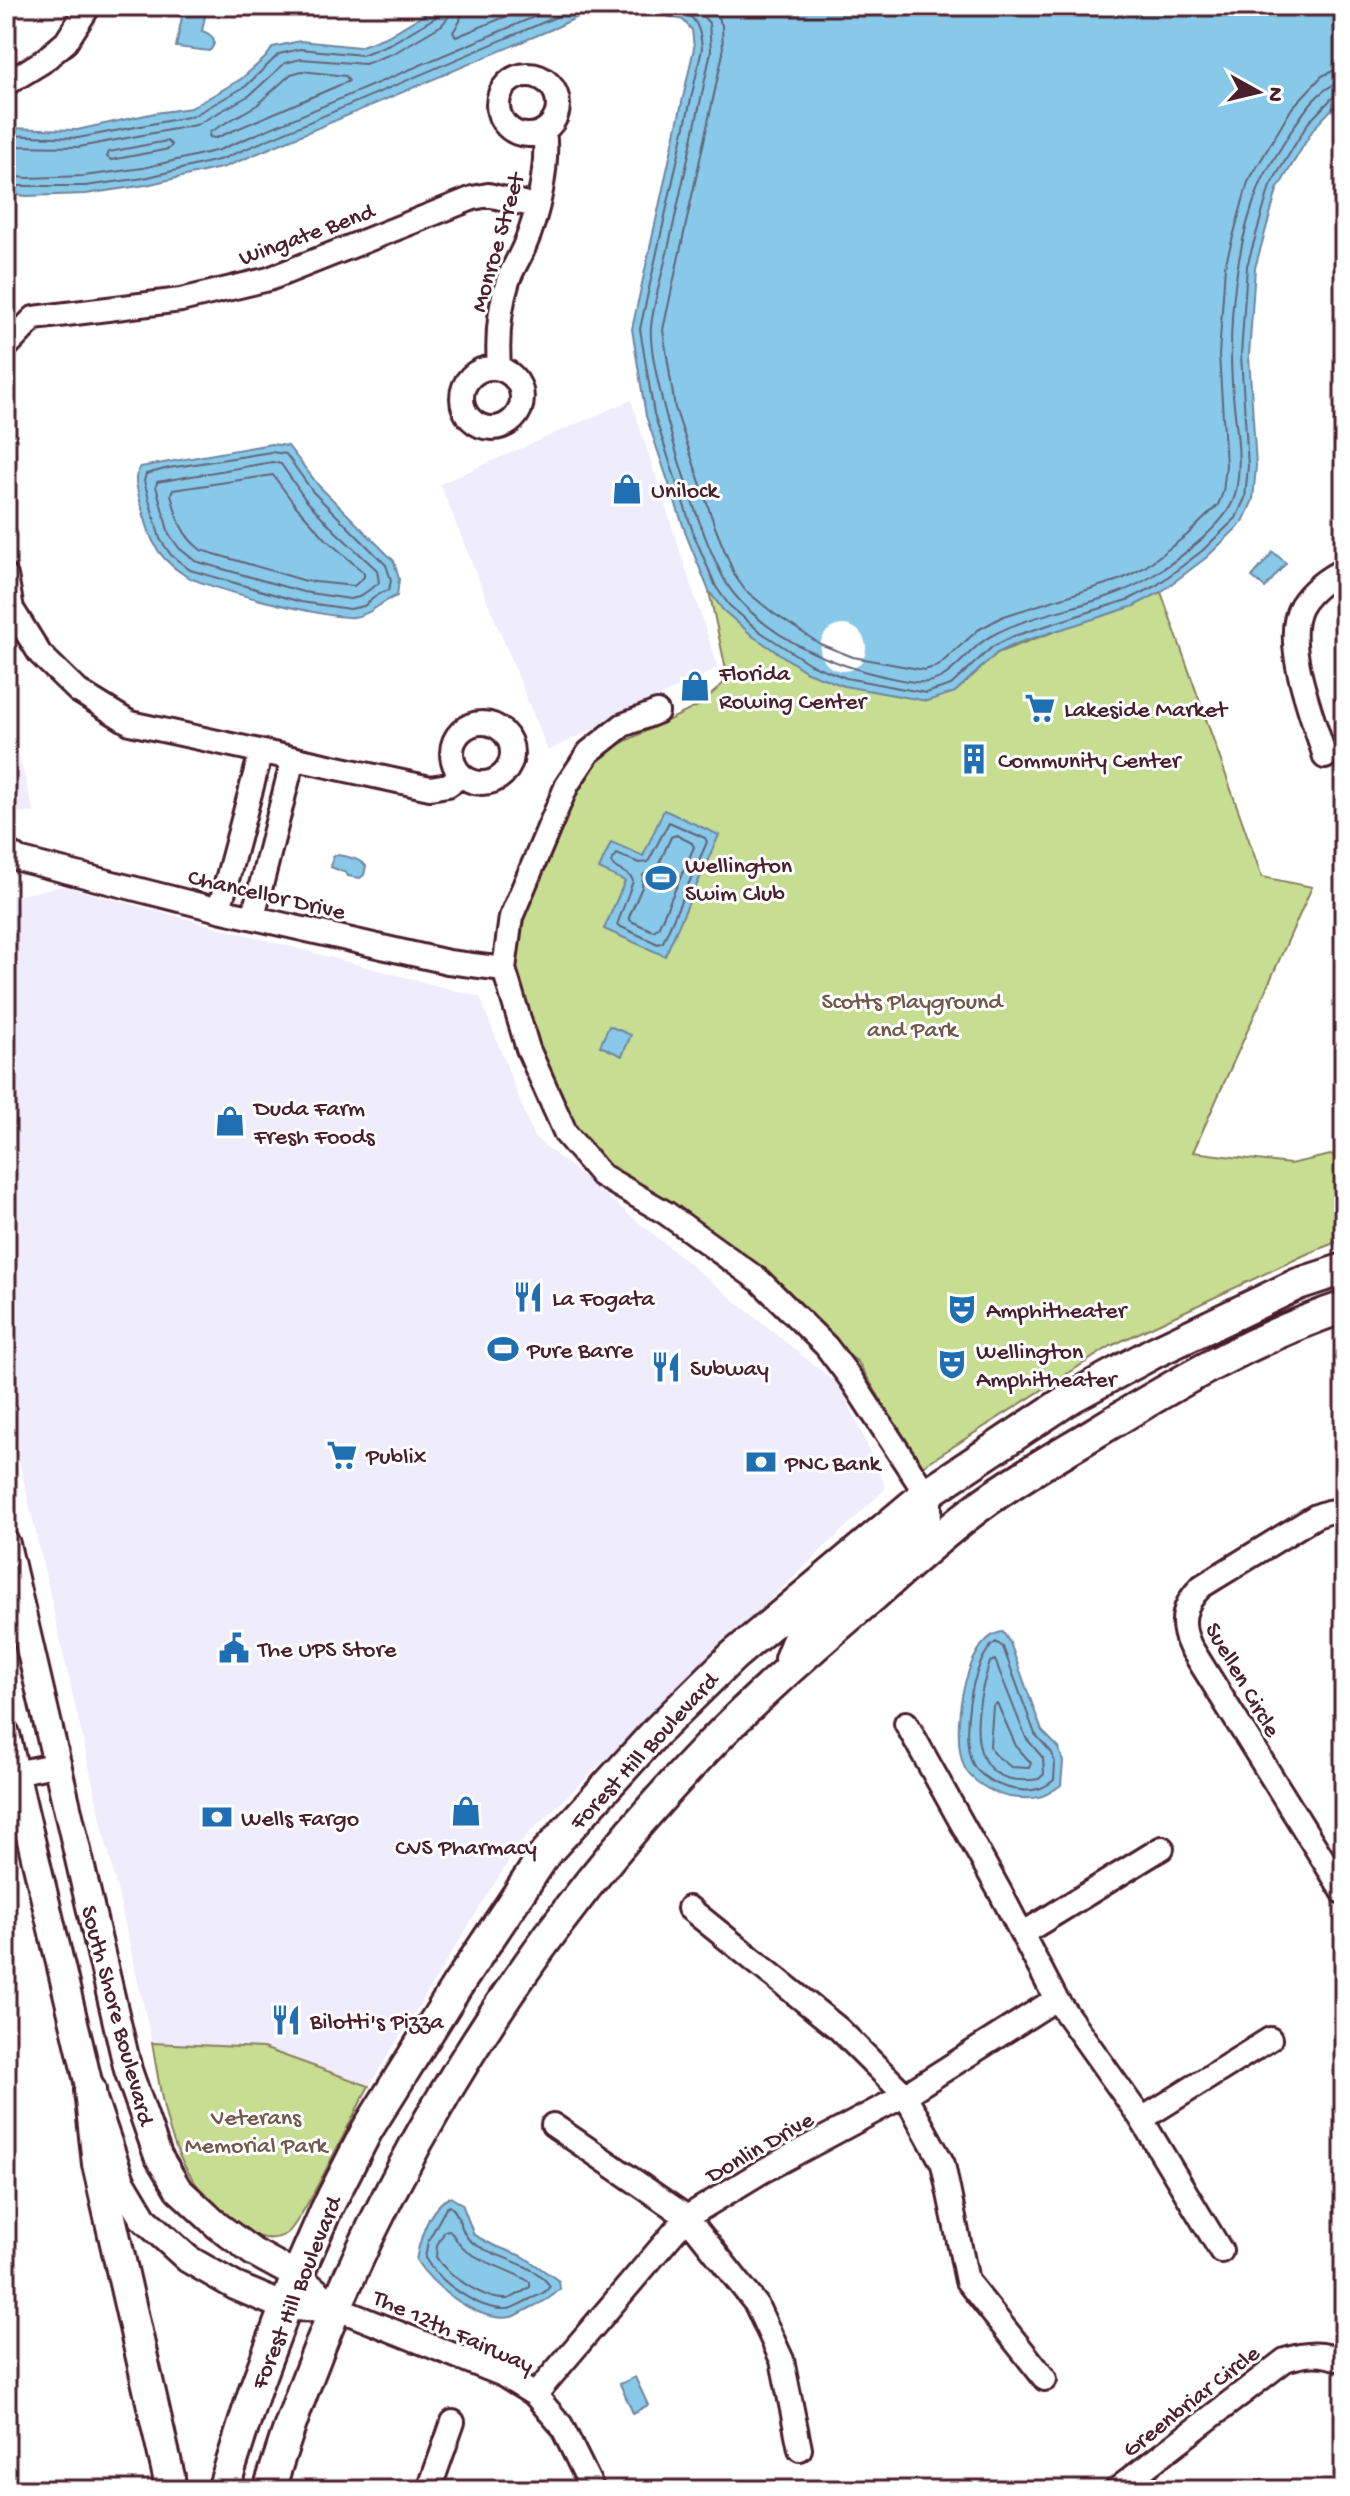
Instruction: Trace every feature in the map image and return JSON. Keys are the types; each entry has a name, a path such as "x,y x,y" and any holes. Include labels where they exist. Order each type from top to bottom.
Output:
{"main road":[{"name":"Forest Hill Boulevard","path":"223,2490 297,2276 367,2130 417,2048 545,1854 657,1731 733,1656 926,1494 1072,1397 1155,1352 1298,1284 1344,1269"},
{"name":"Forest Hill Boulevard","path":"269,2490 308,2377 336,2308 415,2146 466,2058 539,1950 592,1879 649,1812 709,1746 788,1669 948,1531 996,1494 1197,1371 1344,1307"},
{"path":"788,1669 799,1636 814,1617 911,1535 926,1512 926,1494"},
{"path":"90,2090 98,2164 170,2490"}],"street":[{"path":"6,84 42,62 66,42 89,6"},
{"name":"Monroe Street","path":"499,368 501,313 507,282 524,247 536,206 546,158 544,131"},
{"name":"Wingate Bend","path":"6,347 34,318 181,300 269,279 473,198 488,195 536,206"},
{"path":"1325,757 1298,665 1295,635 1302,605 1321,584 1344,570"},
{"path":"6,576 12,609 40,654 78,691 130,723 430,788 448,785 461,776"},
{"path":"657,712 623,725 589,752 567,785 511,917 504,969 528,1049 566,1134 601,1175 666,1213 760,1281 826,1346 926,1494"},
{"path":"219,910 261,752"},
{"path":"253,917 293,759"},
{"path":"247,805 280,811"},
{"name":"Chancellor Drive","path":"10,857 219,910 448,962 504,969"},
{"name":"Suellen Circle","path":"1344,1510 1316,1516 1202,1586 1192,1596 1183,1621 1190,1646 1344,1893"},
{"name":"South Shore Boulevard","path":"6,1544 128,2070 158,2156 178,2189 218,2226 253,2252 297,2276 336,2308"},
{"path":"906,1723 1056,1999 1142,2119 1221,2251"},
{"name":"South Shore Boulevard","path":"6,1734 90,2090 121,2181 143,2218 188,2259 235,2286 285,2307 336,2308"},
{"path":"15,1773 59,1764"},
{"path":"1022,1934 1162,1848"},
{"path":"689,1908 839,2029 905,2095 943,2164 967,2281 1045,2379"},
{"name":"Donlin Drive","path":"535,2395 687,2217 761,2172 905,2095 1056,1999"},
{"path":"1142,2119 1270,2039"},
{"path":"553,2125 687,2217 756,2304 782,2360 800,2449"},
{"name":"The 12th Fairway","path":"336,2308 501,2374 535,2395 561,2425 593,2490"},
{"name":"Greenbriar Circle","path":"1116,2490 1285,2360 1309,2354 1333,2356 1344,2361"},
{"path":"429,2490 453,2422"}],"shaded area":[{"path":"631,400 718,668 548,751 440,484"},
{"path":"6,705 34,813 6,812"},
{"path":"63,886 480,997 534,1137 841,1387 886,1488 521,1841 369,2086 263,2048 152,2043 6,1402 6,898"}],"green space":[{"name":"Scotts Playground and Park","path":"709,591 754,637 955,692 997,653 1161,592 1262,877 1312,887 1193,1152 1290,1164 1344,1152 1344,1239 1111,1346 921,1467 858,1362 572,1151 504,969 556,829 603,752 700,705 728,679"},
{"name":"Veterans Memorial Park","path":"152,2043 263,2048 369,2086 316,2189 286,2234 266,2238 248,2232 214,2204 197,2185 174,2143 167,2121"}],"water":[{"path":"179,6 207,6 202,31 213,39 214,44 209,51 176,47 182,17 177,15"},
{"path":"438,6 600,6 225,167 146,185 86,194 6,194 6,128 77,130 191,108 241,79 273,47 300,41 359,47 388,36"},
{"path":"627,6 1344,6 1344,96 1314,128 1277,190 1255,268 1249,356 1256,466 1253,500 1243,522 1207,557 1161,592 1134,606 1018,643 997,653 955,692 927,701 844,686 807,672 754,637 723,610 709,591 687,537 646,416 632,329 694,48 692,30 683,20"},
{"path":"271,444 288,446 319,486 394,561 399,579 397,596 360,616 341,617 320,613 194,580 170,564 156,548 140,500 136,478 140,467"},
{"path":"1273,552 1286,563 1265,588 1252,577"},
{"path":"664,810 719,835 665,956 604,929 625,881 599,869 611,842 643,856"},
{"path":"333,856 353,858 366,866 364,875 360,878 348,876 331,867"},
{"path":"609,1026 631,1035 622,1056 600,1046"},
{"path":"1003,1632 1010,1643 1042,1731 1059,1748 1063,1762 1061,1785 1037,1797 1010,1797 981,1785 968,1773 962,1759 959,1717 969,1671 989,1638"},
{"path":"450,2197 462,2204 474,2235 524,2257 559,2281 560,2289 548,2299 511,2317 484,2314 444,2291 416,2260 431,2216"},
{"path":"635,2377 648,2405 633,2413 620,2384"}],"pier":[{"path":"843,625 859,632 866,648 859,664 843,671 827,664 820,648 827,632"}],"place":[{"name":"Unilock","path":"627,489"},
{"name":"Florida Rowing Center","path":"695,686"},
{"name":"Lakeside Market","path":"1040,708"},
{"name":"Community Center","path":"974,759"},
{"name":"Wellington Swim Club","path":"661,878"},
{"name":"Duda Farm Fresh Foods","path":"230,1121"},
{"name":"La Fogata","path":"528,1297"},
{"name":"Amphitheater","path":"962,1309"},
{"name":"Pure Barre","path":"503,1349"},
{"name":"Wellington Amphitheater","path":"952,1364"},
{"name":"Subway","path":"666,1367"},
{"name":"Publix","path":"342,1455"},
{"name":"PNC Bank","path":"761,1462"},
{"name":"The UPS Store","path":"234,1648"},
{"name":"CVS Pharmacy","path":"466,1811"},
{"name":"Wells Fargo","path":"217,1817"},
{"name":"Bilotti's Pizza","path":"286,2020"}]}
